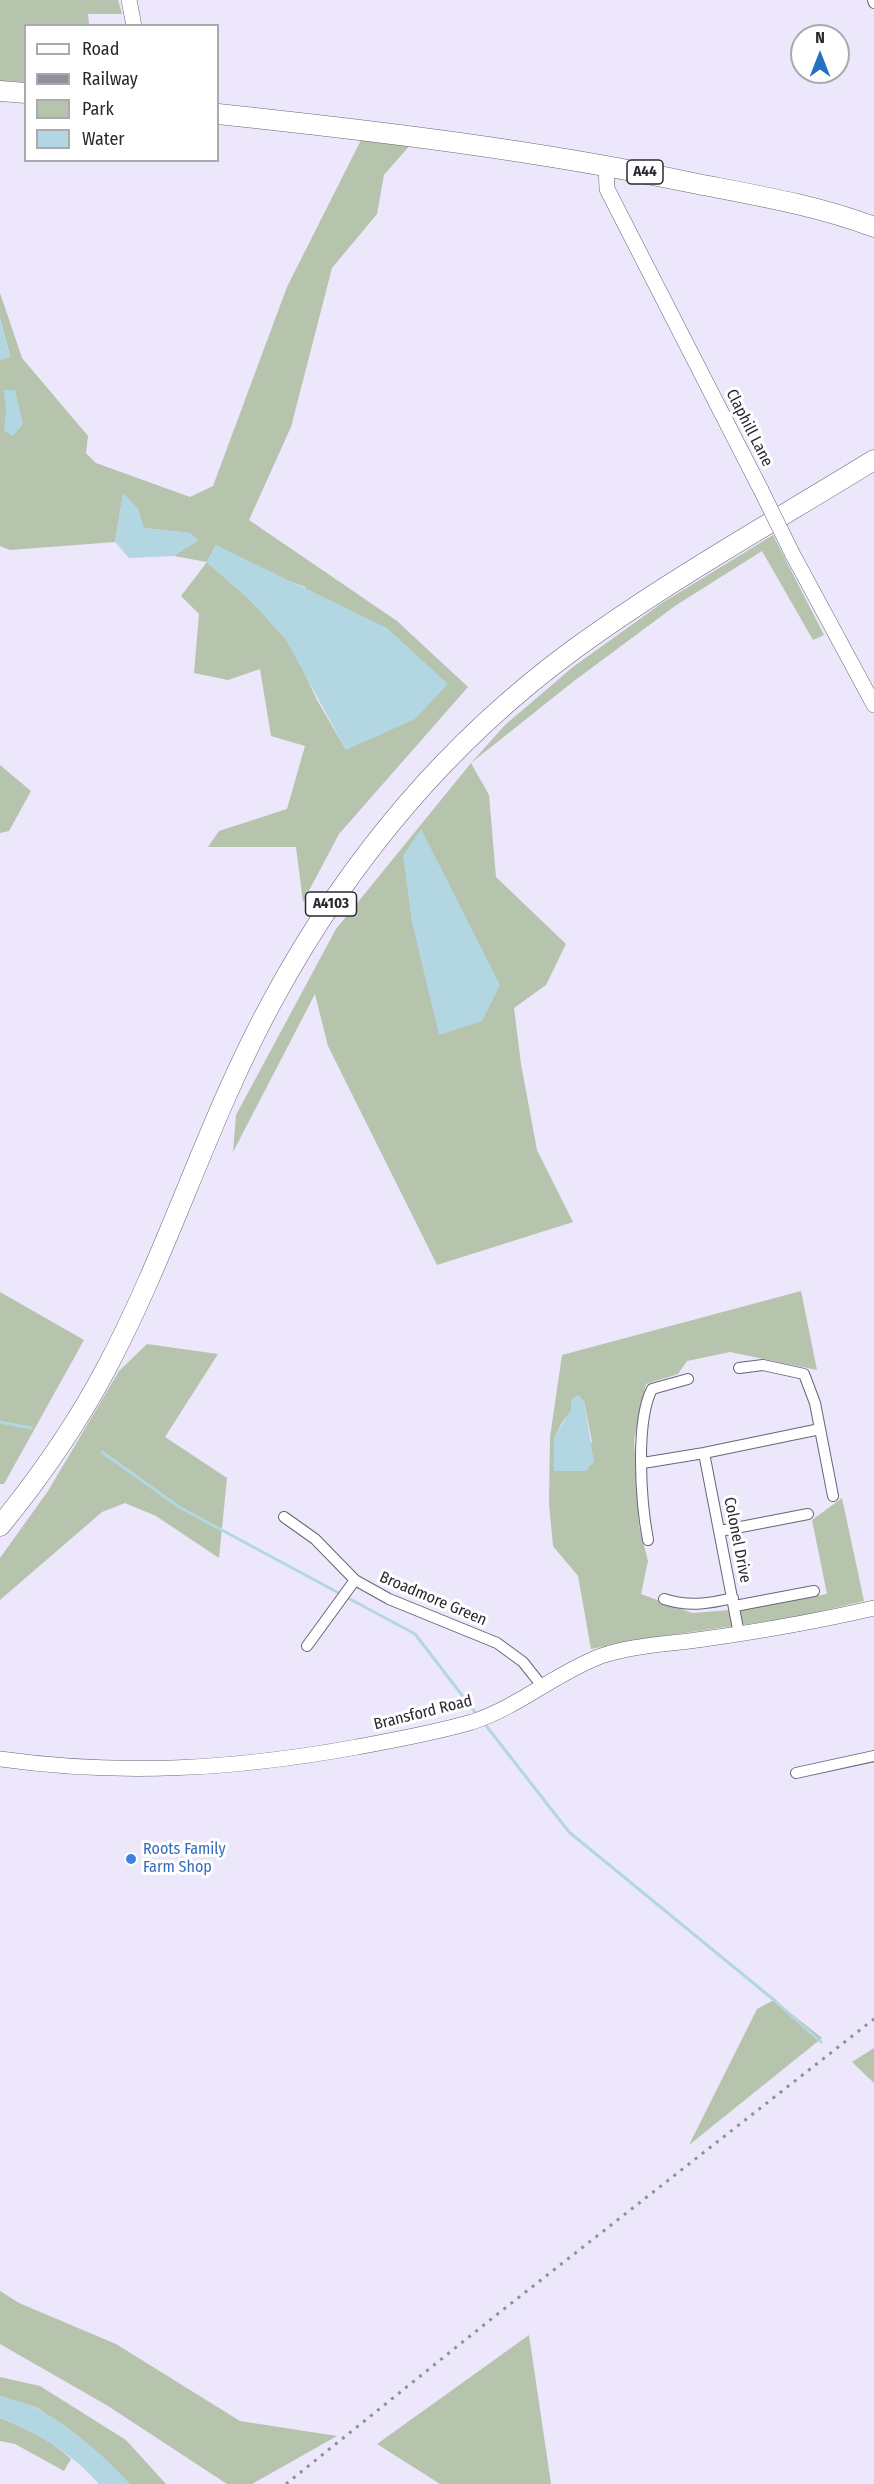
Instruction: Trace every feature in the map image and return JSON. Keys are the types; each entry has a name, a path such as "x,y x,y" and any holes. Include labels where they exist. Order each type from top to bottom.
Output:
{"highway":[{"path":"0,91 24,93"},
{"name":"A44","path":"219,114 412,135 606,164 806,206 874,227"},
{"name":"A4103","path":"0,1526 69,1432 108,1366 245,1056 274,998 348,878 403,807 499,711 572,651 648,599 874,460"}],"street":[{"path":"129,0 134,24"},
{"name":"Claphill Lane","path":"606,164 607,189 792,553 874,705"},
{"path":"739,1368 763,1365 804,1374 815,1403 833,1496"},
{"path":"648,1540 643,1516 644,1487 640,1437 645,1404 651,1389 688,1379"},
{"path":"643,1462 704,1453 820,1429"},
{"name":"Colonel Drive","path":"704,1453 739,1634"},
{"path":"720,1531 808,1514"},
{"name":"Broadmore Green","path":"284,1517 315,1539 355,1580 388,1599 497,1643 523,1662 542,1686"},
{"path":"307,1646 355,1580"},
{"path":"664,1599 685,1606 699,1606 814,1591"},
{"name":"Bransford Road","path":"0,1759 62,1768 142,1770 211,1767 310,1755 398,1740 473,1721 496,1712 602,1656 739,1634 874,1608"},
{"path":"796,1773 874,1756"}],"green space":[{"path":"0,0 118,0 122,14 88,14 89,24 24,24 24,82 0,81"},
{"path":"361,140 411,144 384,175 377,214 332,268 291,427 249,520 397,621 468,687 339,834 303,902 296,847 208,847 219,831 287,809 305,746 271,736 260,669 228,680 194,673 199,614 181,596 207,562 174,556 197,540 190,533 143,528 138,509 123,494 115,542 10,550 0,546 0,360 10,356 0,318 0,293 22,358 88,436 86,453 96,463 190,497 213,486 287,287","holes":["216,545 270,574 305,587 346,750 317,700 292,646 251,601 207,562"]},
{"path":"773,535 824,635 813,640 762,551 675,606 574,681 471,763 505,725 573,667 662,603"},
{"path":"471,763 489,795 496,877 566,944 546,985 514,1008 521,1064 537,1150 573,1222 437,1265 328,1046 315,994 233,1152 236,1115 336,929"},
{"path":"0,765 31,791 9,831 0,833"},
{"path":"801,1291 817,1370 730,1352 687,1361 678,1374 646,1384 634,1440 639,1526 648,1561 641,1594 692,1613 744,1609 827,1594 812,1520 842,1498 864,1601 797,1617 636,1640 591,1649 578,1576 553,1546 549,1504 550,1437 562,1355","holes":["584,1401 592,1442 554,1471 554,1449 561,1424"]},
{"path":"0,1292 84,1340 4,1484 0,1484"},
{"path":"147,1344 218,1354 165,1437 227,1478 219,1558 156,1516 125,1503 102,1512 0,1600 0,1558 48,1491 119,1371"},
{"path":"774,2000 822,2038 689,2145 757,2009"},
{"path":"874,2048 874,2083 852,2062"},
{"path":"0,2291 19,2303 116,2344 240,2421 337,2436 252,2484 227,2484 108,2406 0,2344"},
{"path":"529,2335 551,2484 440,2484 377,2444"},
{"path":"0,2377 40,2386 126,2440 166,2484 129,2484 38,2408 0,2396"},
{"path":"0,2418 37,2435 63,2452 71,2459 64,2471 15,2444 0,2441"}],"water":[{"path":"0,318 10,357 0,360"},
{"path":"4,390 15,390 23,424 13,436 4,431 6,410"},
{"path":"123,493 138,509 144,528 190,533 198,541 174,556 129,558 115,542"},
{"path":"216,545 387,628 448,684 415,719 346,750 286,640 251,601 207,562"},
{"path":"421,829 500,985 482,1021 439,1035 412,922 403,856"},
{"path":"578,1395 584,1401 594,1462 586,1471 554,1471 554,1437 571,1410 571,1400"},
{"path":"0,2396 53,2417 99,2453 130,2484 99,2484 78,2463 54,2445 0,2418"}],"waterway":[{"path":"0,1422 31,1428"},
{"path":"102,1452 179,1507 415,1634 478,1716"},
{"path":"484,1723 569,1832 774,2000 821,2042"}],"railway":[{"path":"286,2484 495,2316 874,2019"}],"place":[{"name":"Roots Family Farm Shop","path":"131,1859"}]}
